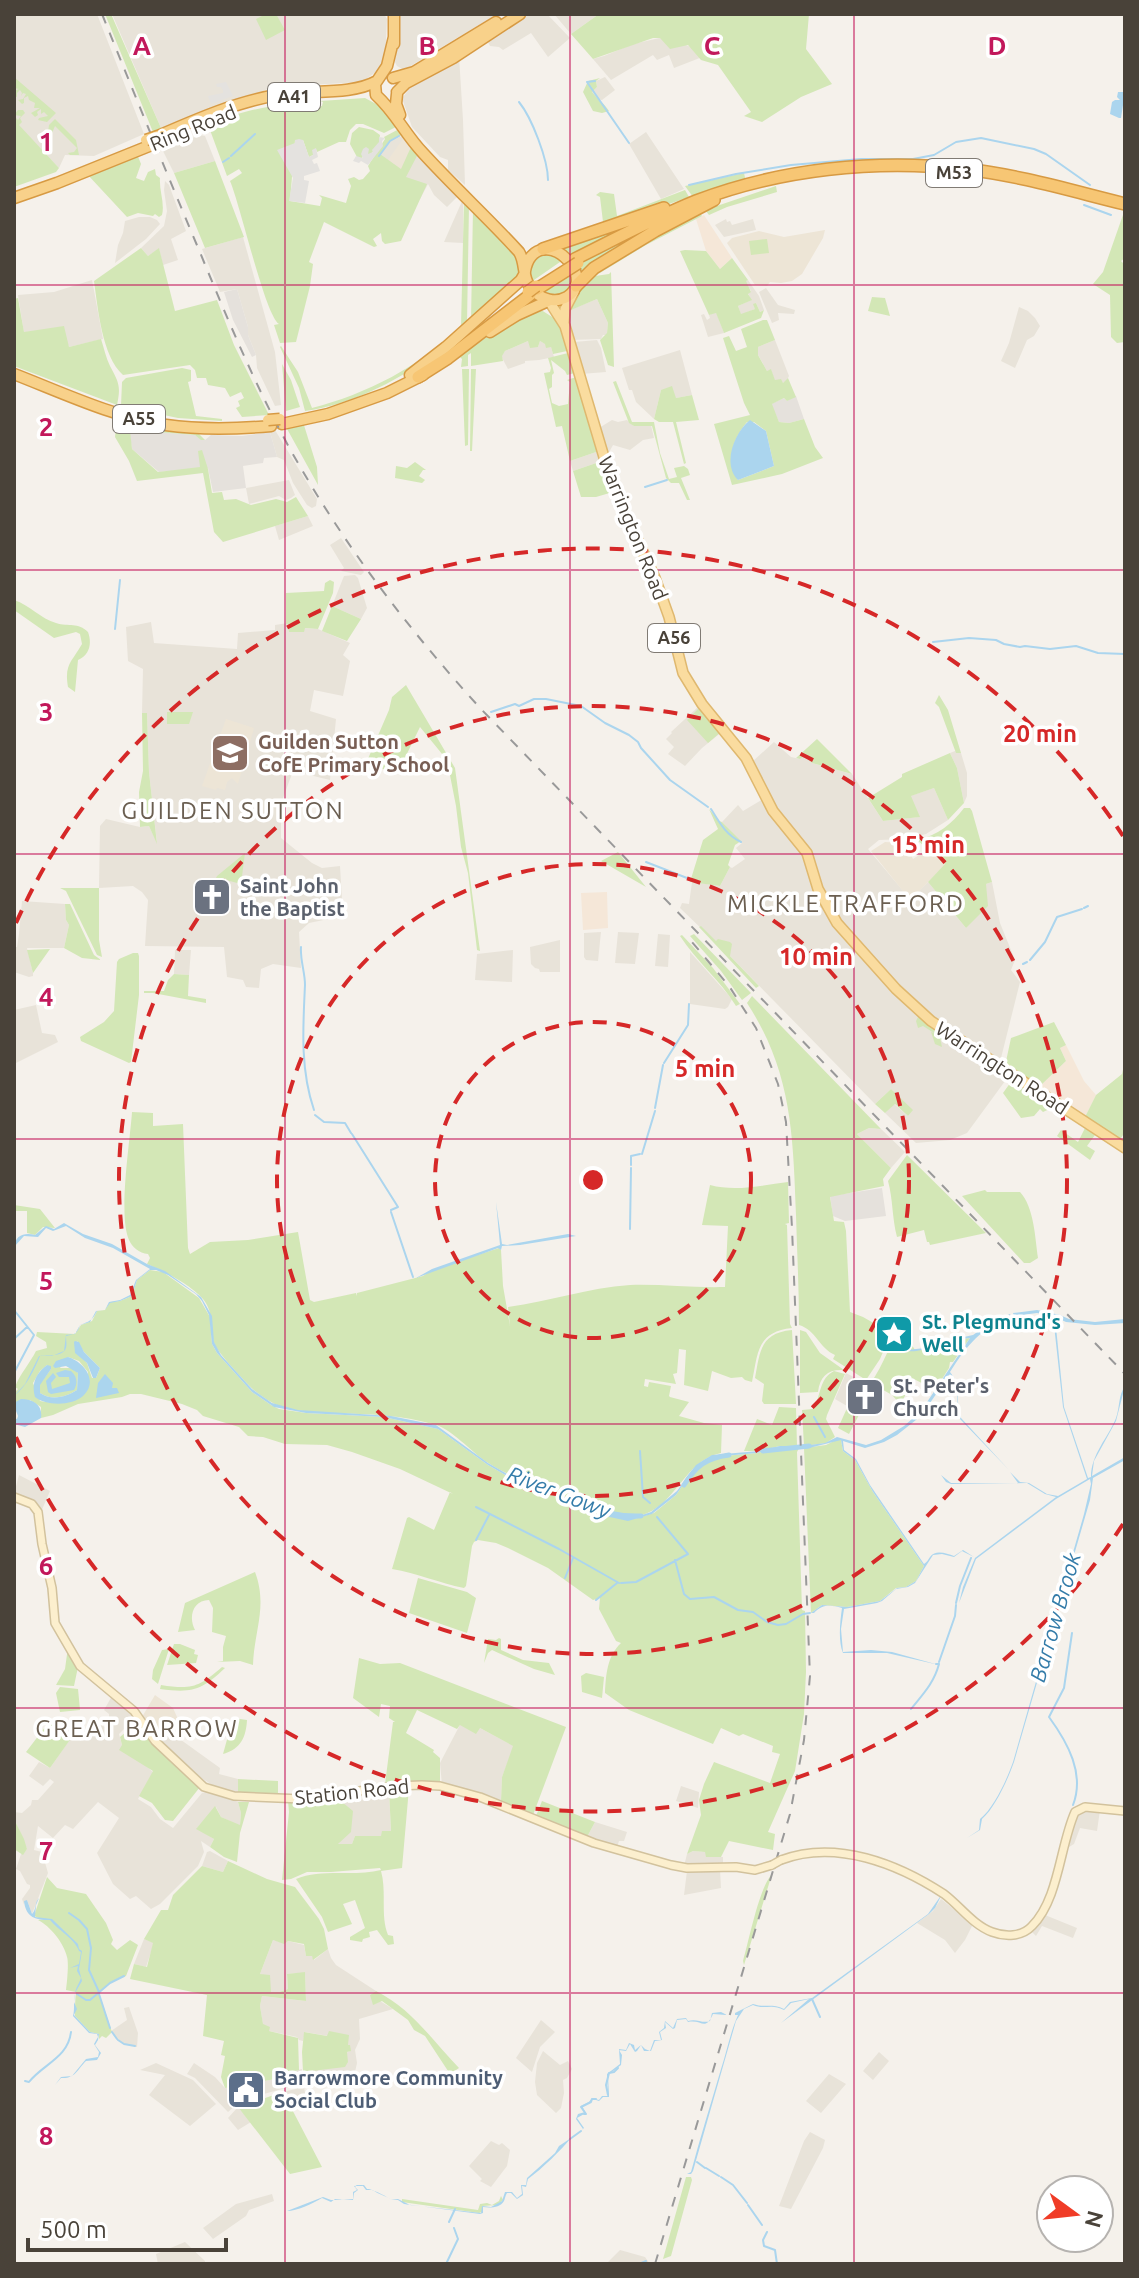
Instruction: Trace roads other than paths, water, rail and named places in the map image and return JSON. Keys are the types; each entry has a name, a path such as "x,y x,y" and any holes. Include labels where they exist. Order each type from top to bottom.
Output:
{"highway":[{"path":"394,14 392,78 397,84 398,109 412,136 461,191"},
{"path":"378,80 414,72 508,14"},
{"path":"379,98 391,99 411,80 453,58 520,14"},
{"path":"394,37 387,66 374,88 379,98 393,112 407,135 519,252 529,286 549,301"},
{"name":"Ring Road","path":"14,195 148,143 188,123 200,112 217,111 275,95 360,88 378,80"},
{"name":"Ring Road","path":"159,138 235,111 283,99 357,93 379,98"},
{"name":"M53","path":"541,250 767,185 833,174 923,171 964,174 1014,181 1125,207"},
{"name":"M53","path":"417,374 448,358 533,290 571,265 642,225 700,203"},
{"name":"M53","path":"576,287 594,268 700,203"},
{"path":"417,374 430,373 517,315 549,301 565,299 576,287 577,275 568,260 556,252 526,249 517,244 474,204"},
{"path":"417,374 514,287 525,272 529,258 541,250"},
{"name":"A55","path":"14,372 129,411 168,419 221,423 275,422 306,417 387,393 417,374"}],"main road":[{"path":"565,326 565,309 576,287"},
{"name":"Warrington Road","path":"549,301 565,326 612,484 655,578 669,617 683,673 702,704 746,758 773,811 803,847 818,889 837,923 896,989 931,1021 1125,1148"},
{"name":"Station Road","path":"14,1497 32,1504 38,1512 54,1617 80,1666 139,1716 155,1741 204,1787 228,1795 302,1799 395,1786 440,1786 480,1797 594,1843 684,1867 755,1870 808,1852 877,1860 943,1894 988,1931 1003,1935 1028,1930 1039,1918 1053,1888 1075,1812 1085,1807 1125,1811"}],"water":[{"path":"1118,92 1125,92 1121,118 1110,114 1112,102 1120,100"},
{"path":"750,420 766,431 774,466 738,480 731,466 732,449 739,433"},
{"path":"496,1202 502,1244 568,1234 576,1236 502,1246 501,1250 498,1248 416,1278 432,1269 500,1245"},
{"path":"64,1223 165,1271 201,1297 212,1316 214,1342 221,1355 252,1389 272,1403 298,1410 391,1416 436,1425 509,1475 606,1514 628,1517 651,1512 677,1491 696,1465 712,1455 780,1446 799,1448 712,1457 694,1469 676,1495 652,1514 628,1521 605,1516 514,1480 488,1465 438,1429 384,1417 306,1413 274,1407 252,1392 217,1353 212,1344 209,1315 196,1294 156,1270 150,1270 137,1280 132,1296 120,1301 110,1303 105,1310 109,1302 130,1295 136,1280 150,1269 66,1226 53,1231 46,1228 38,1237 24,1236 14,1247 18,1237 24,1234 35,1235 46,1226 54,1229"},
{"name":"Barrow Brook","path":"1037,1310 1095,1322 1125,1319 1125,1323 1095,1325 1066,1322 1055,1317 1064,1407 1088,1478 1091,1477 1094,1461 1092,1476 1125,1457 1125,1460 1093,1478 1090,1500 1014,1762 1005,1785 996,1801 982,1819 980,1830 967,1838 979,1830 980,1819 995,1801 1013,1762 1091,1484 1090,1479 1056,1499 976,1559 959,1603 975,1558 1056,1497 1045,1494 1027,1483 951,1484 941,1475 951,1483 1018,1483 1010,1472 1020,1482 1029,1483 1047,1494 1058,1496 1087,1479 1063,1407 1053,1316 1037,1313 1014,1316 1013,1313"},
{"path":"1010,1314 1011,1317 976,1338 950,1372 956,1383 958,1400 956,1384 950,1374 921,1416 897,1435 865,1448 843,1441 844,1450 856,1459 924,1564 932,1555 938,1553 954,1556 963,1550 974,1557 962,1551 954,1557 933,1555 915,1583 896,1589 882,1601 877,1603 844,1609 841,1629 843,1652 892,1652 939,1665 887,1653 843,1653 840,1637 842,1608 827,1606 811,1613 822,1605 847,1607 880,1601 897,1588 916,1581 924,1566 873,1492 855,1460 843,1451 841,1440 805,1449 802,1446 825,1443 837,1437 866,1445 904,1426 921,1411 970,1338 934,1347 941,1342 973,1335"},
{"path":"894,1334 907,1350 934,1347 910,1351 903,1349"},
{"path":"75,1341 100,1368 96,1378 93,1378 87,1363 75,1353"},
{"path":"40,1356 26,1383 14,1396 25,1384"},
{"path":"68,1357 88,1373 88,1390 72,1402 59,1404 35,1397 35,1379 47,1365 51,1369 40,1385 40,1393 59,1397 77,1390 78,1373 66,1366 53,1366 56,1361"},
{"path":"65,1370 76,1377 74,1390 48,1392 46,1381 53,1373 56,1377 51,1383 52,1389 70,1383 69,1377 59,1377 56,1373"},
{"path":"105,1374 113,1383 112,1388 117,1388 119,1393 96,1398 98,1383"},
{"path":"1125,1386 1116,1421 1094,1461 1116,1418"},
{"path":"26,1399 39,1407 41,1418 25,1427 14,1424 14,1418 18,1416 14,1412 14,1403"},
{"path":"958,1408 961,1418 1009,1470 960,1419"},
{"path":"942,1894 929,1914 781,2023 809,1999 791,2003 784,2010 753,2005 744,2009 736,2021 693,2171 691,2174 687,2174 691,2172 731,2035 738,2015 735,2013 753,2004 776,2006 784,2009 790,2002 812,1998 928,1914"},
{"path":"39,1898 35,1917 52,1919 82,1951 79,1969 82,1981 75,1993 81,1978 78,1966 70,1968 79,1964 81,1952 50,1920 36,1918 29,1914 24,1901 27,1900 32,1914"},
{"path":"74,2002 77,2009 74,2015 90,2032 99,2034 95,2045 101,2053 97,2060 86,2061 72,2076 86,2059 98,2057 99,2052 94,2044 97,2034 89,2033 73,2016"},
{"path":"677,2019 709,2021 703,2024 677,2020 673,2029 665,2022 666,2028 660,2032 662,2040 655,2041 650,2051 654,2040 661,2040 659,2032 664,2028 665,2021 673,2028"},
{"path":"619,2050 621,2065 608,2075 609,2097 599,2101 593,2099 590,2103 582,2106 586,2113 577,2118 583,2129 576,2119 578,2114 585,2112 581,2106 592,2098 599,2100 602,2096 608,2096 607,2074 620,2064"},
{"path":"571,2138 528,2179 526,2187 522,2186 523,2195 517,2199 507,2193 502,2203 491,2207 502,2201 505,2192 512,2192 517,2198 522,2194 521,2185 526,2185 527,2178"},
{"path":"323,2197 334,2200 331,2202 322,2198 287,2211"},
{"path":"421,2206 481,2213 482,2206 491,2207 483,2207 483,2213 480,2214"}],"waterway":[{"path":"595,81 587,82 629,143"},
{"path":"519,102 538,140 548,180"},
{"path":"231,156 255,134"},
{"path":"379,156 390,141 399,136"},
{"path":"689,185 791,165 861,159 913,159 934,155 956,142 981,138 1046,154 1090,185"},
{"path":"223,162 229,158"},
{"path":"1084,205 1111,215"},
{"path":"645,487 667,480"},
{"path":"115,629 120,580"},
{"path":"933,642 969,638 996,640 1020,647 1050,649 1076,646 1098,653 1125,654"},
{"path":"491,712 534,699 581,706 638,742 670,780 708,807"},
{"path":"711,809 727,832 741,842"},
{"path":"646,862 687,878"},
{"path":"1084,908 1088,906"},
{"path":"1030,960 1045,942 1057,917 1082,909"},
{"path":"301,947 305,985 304,1064 314,1110"},
{"path":"1023,964 1027,962"},
{"path":"664,1063 688,1025 689,1004"},
{"path":"655,1108 663,1065"},
{"path":"642,1154 655,1111"},
{"path":"315,1115 324,1122 345,1123 351,1133"},
{"path":"352,1134 398,1207 391,1210"},
{"path":"631,1165 631,1156 640,1154"},
{"path":"630,1229 631,1168"},
{"path":"391,1212 413,1277"},
{"path":"14,1310 34,1335 14,1373"},
{"path":"14,1339 27,1327"},
{"path":"814,1417 825,1437"},
{"name":"River Gowy","path":"763,1451 809,1446"},
{"path":"640,1451 643,1497 650,1503"},
{"name":"River Gowy","path":"684,1485 702,1464 729,1455"},
{"name":"River Gowy","path":"577,1503 609,1513 641,1516"},
{"path":"476,1507 619,1583"},
{"path":"476,1540 489,1515"},
{"path":"621,1583 636,1582 688,1554 657,1517"},
{"path":"565,1578 573,1558"},
{"path":"956,1603 971,1558"},
{"path":"675,1560 684,1594 690,1599 714,1597 778,1625 810,1613"},
{"path":"596,1600 617,1583"},
{"path":"939,1662 956,1605"},
{"name":"Barrow Brook","path":"1072,1633 1064,1688 1049,1717 1073,1759 1077,1782 1073,1805"},
{"path":"911,1709 931,1683 939,1664 936,1664"},
{"path":"69,1913 87,1929 91,1948 89,1970 99,1992"},
{"path":"77,1994 90,2000 124,1976"},
{"path":"99,1994 110,2028"},
{"path":"812,1999 820,2017"},
{"path":"25,2081 29,2082 60,2054 71,2032"},
{"path":"112,2032 117,2039"},
{"path":"118,2040 135,2046"},
{"path":"608,2095 606,2085 609,2073 618,2068"},
{"path":"584,2114 581,2107 596,2099"},
{"path":"570,2139 581,2131"},
{"path":"697,2162 705,2168"},
{"path":"706,2168 719,2176"},
{"path":"721,2177 733,2185 747,2203"},
{"path":"748,2205 762,2225"},
{"path":"449,2222 455,2209"},
{"path":"446,2264 458,2239 454,2228"},
{"path":"767,2232 764,2246 775,2250 777,2264"},
{"path":"639,2264 646,2261"}],"railway":[{"path":"102,14 220,301 265,400 310,484 378,585 481,709 1125,1374"},
{"path":"655,2264 790,1814 804,1740 810,1676 786,1122 778,1084 756,1028 729,986 692,942"}],"place":[{"name":"Guilden Sutton CofE Primary School","path":"230,753"},
{"name":"Saint John the Baptist","path":"212,897"},
{"name":"St. Plegmund's Well","path":"894,1334"},
{"name":"St. Peter's Church","path":"865,1397"},
{"name":"Barrowmore Community Social Club","path":"246,2090"}],"district":[{"name":"GUILDEN SUTTON","path":"233,811"},
{"name":"MICKLE TRAFFORD","path":"846,904"},
{"name":"GREAT BARROW","path":"137,1729"}]}
